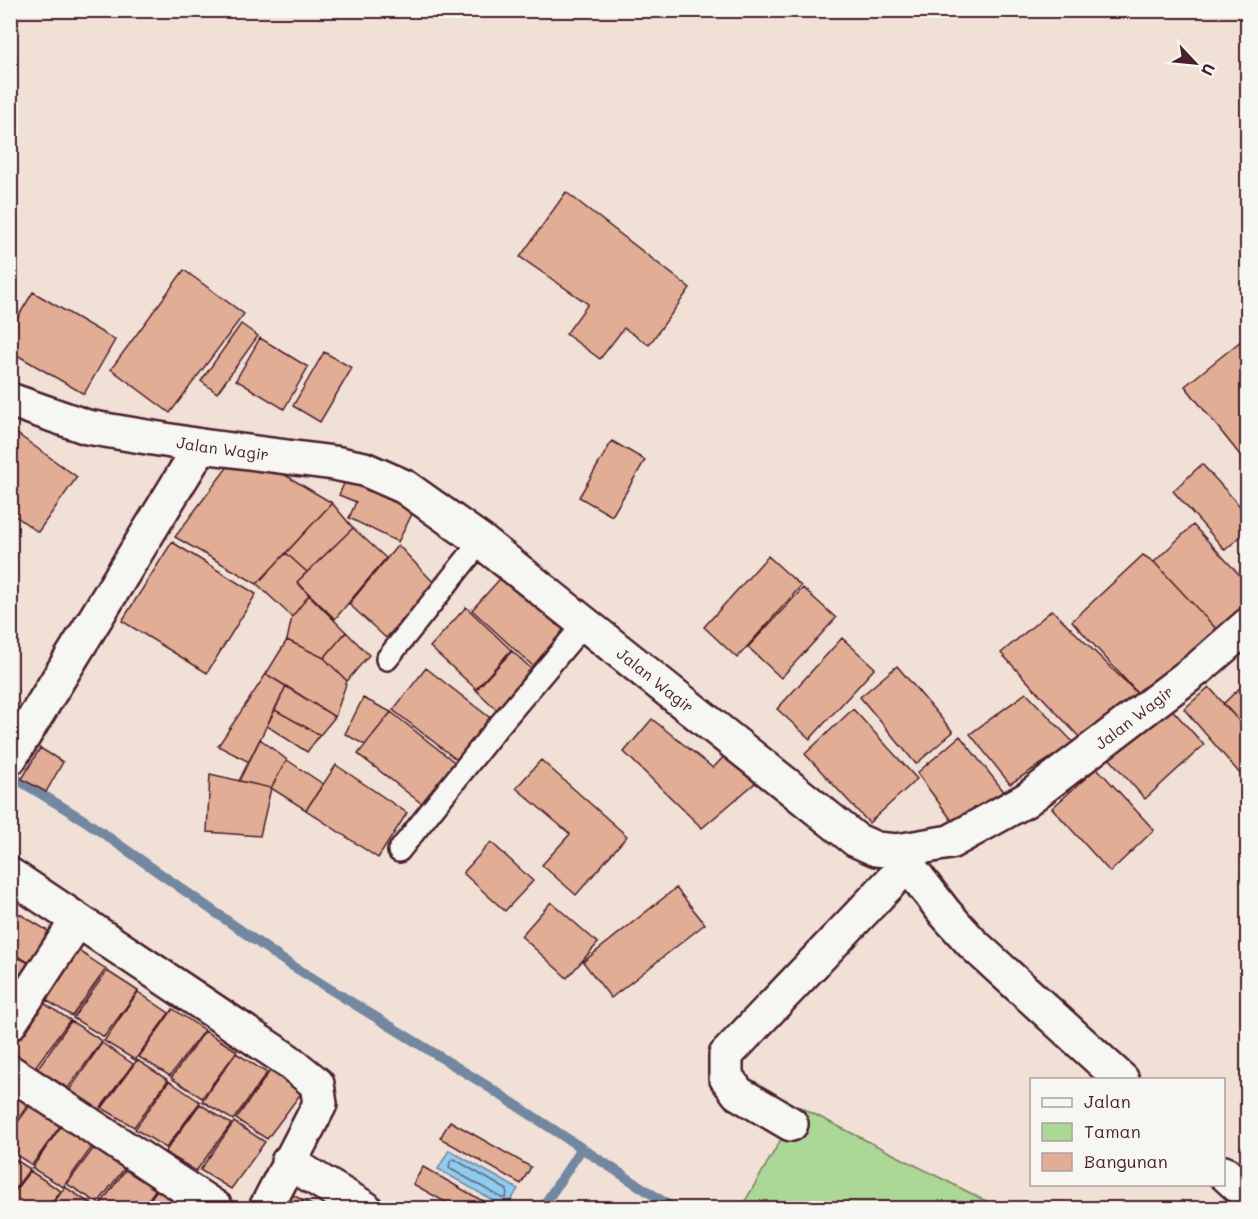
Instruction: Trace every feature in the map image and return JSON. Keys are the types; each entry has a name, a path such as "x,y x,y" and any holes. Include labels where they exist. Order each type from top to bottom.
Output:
{"street":[{"name":"Jalan Wagir","path":"10,400 87,427 201,446 334,463 364,469 405,487 481,541 585,623 679,702 856,840 902,858 950,842 1026,800 1200,667 1248,625"},
{"path":"11,757 201,446"},
{"path":"791,1124 738,1093 726,1077 726,1055 902,858 972,943 1120,1078"},
{"path":"10,875 287,1060 317,1084 320,1104 288,1162 266,1209"},
{"path":"10,1023 77,921"},
{"path":"10,1072 216,1209"},
{"path":"288,1162 365,1209"},
{"path":"1225,1174 1248,1195"}],"lane":[{"path":"387,659 481,541"},
{"path":"399,851 496,729 585,623"}],"green space":[{"path":"800,1107 1000,1208 741,1208"}],"water":[{"path":"449,1150 518,1189 506,1208 438,1169"}],"building":[{"path":"566,192 690,288 649,345 624,328 600,359 566,334 588,304 520,257"},
{"path":"184,270 244,314 170,413 111,369"},
{"path":"33,292 115,340 84,394 10,351 10,330"},
{"path":"241,324 258,336 217,393 201,381"},
{"path":"260,338 308,367 284,409 236,380"},
{"path":"1242,340 1248,347 1248,465 1185,386"},
{"path":"324,352 352,368 320,422 293,406"},
{"path":"16,433 77,477 38,532 10,512 10,440"},
{"path":"612,441 645,460 612,516 579,497"},
{"path":"260,460 332,503 257,584 175,537 232,461"},
{"path":"1202,464 1248,515 1248,530 1225,550 1173,491"},
{"path":"349,472 418,502 398,542 349,518 356,502 339,495"},
{"path":"332,503 353,528 307,572 286,553"},
{"path":"1193,525 1248,584 1248,609 1221,634 1154,562"},
{"path":"353,528 386,558 335,619 297,582"},
{"path":"172,542 256,594 207,673 122,621"},
{"path":"398,545 435,584 386,638 349,604"},
{"path":"286,553 307,572 297,582 309,595 292,617 257,584"},
{"path":"1143,555 1154,562 1221,634 1142,698 1072,621"},
{"path":"768,556 801,586 737,658 704,627"},
{"path":"507,571 571,628 535,668 472,610"},
{"path":"803,588 836,618 781,678 748,647"},
{"path":"309,595 346,632 324,658 287,640 292,617"},
{"path":"466,607 511,650 476,689 430,647"},
{"path":"1052,610 1142,698 1082,740 1001,653"},
{"path":"346,632 369,655 347,681 324,658"},
{"path":"842,638 875,668 810,739 777,709"},
{"path":"287,640 324,658 347,681 335,717 266,674"},
{"path":"512,651 536,673 500,713 476,690"},
{"path":"897,666 953,732 916,764 860,697"},
{"path":"426,668 494,721 461,763 393,710"},
{"path":"266,674 286,686 249,762 218,746"},
{"path":"1248,680 1248,730 1223,704"},
{"path":"286,686 335,717 320,735 275,710"},
{"path":"1209,687 1248,731 1248,783 1184,709"},
{"path":"1026,693 1074,743 1010,784 970,734"},
{"path":"363,698 391,712 365,745 345,734"},
{"path":"1167,704 1204,745 1145,799 1109,758"},
{"path":"853,709 917,779 869,823 805,754"},
{"path":"275,710 320,735 307,752 267,726"},
{"path":"391,712 458,765 426,807 358,754"},
{"path":"652,719 713,768 728,752 761,778 702,828 624,752"},
{"path":"960,736 1006,794 953,822 917,773"},
{"path":"260,739 287,760 271,788 239,781"},
{"path":"40,748 63,762 46,792 22,779"},
{"path":"287,760 323,784 306,810 271,788"},
{"path":"541,760 627,836 576,895 542,865 570,834 516,788"},
{"path":"336,765 407,813 378,858 306,810"},
{"path":"1097,768 1154,830 1110,872 1052,808"},
{"path":"210,774 271,788 260,836 207,832"},
{"path":"491,842 533,881 505,911 463,873"},
{"path":"676,888 705,924 611,998 583,962"},
{"path":"551,902 598,943 567,978 521,936"},
{"path":"10,908 58,937 39,968 10,952"},
{"path":"76,949 106,969 72,1016 41,997"},
{"path":"10,953 38,968 10,996"},
{"path":"107,971 138,991 104,1037 73,1018"},
{"path":"138,992 169,1013 135,1060 104,1041"},
{"path":"39,1000 70,1020 35,1067 10,1051 10,1040"},
{"path":"173,1009 204,1030 170,1076 139,1057"},
{"path":"71,1021 102,1041 68,1088 37,1069"},
{"path":"205,1031 237,1051 202,1098 171,1078"},
{"path":"102,1043 133,1064 99,1110 68,1092"},
{"path":"236,1053 267,1073 233,1120 202,1101"},
{"path":"137,1060 168,1080 134,1127 102,1108"},
{"path":"270,1071 302,1092 267,1139 236,1119"},
{"path":"10,1081 35,1096 10,1129"},
{"path":"169,1081 200,1102 166,1148 135,1129"},
{"path":"36,1097 66,1118 32,1165 10,1151 10,1133"},
{"path":"200,1104 231,1124 196,1171 165,1152"},
{"path":"66,1119 97,1140 63,1187 32,1168"},
{"path":"450,1121 531,1167 521,1184 440,1138"},
{"path":"234,1122 265,1142 231,1189 200,1170"},
{"path":"102,1137 133,1157 98,1203 67,1184"},
{"path":"10,1156 30,1169 10,1195"},
{"path":"134,1158 164,1178 142,1208 103,1208 99,1206"},
{"path":"423,1167 495,1208 456,1208 413,1184"},
{"path":"30,1171 61,1191 48,1208 10,1208 10,1197"},
{"path":"164,1180 190,1208 144,1208"},
{"path":"65,1187 96,1207 50,1208"},
{"path":"282,1189 317,1208 273,1208"}],"waterway":[{"path":"10,775 84,820 283,960 484,1084 673,1208"},
{"path":"542,1208 582,1148"}]}
